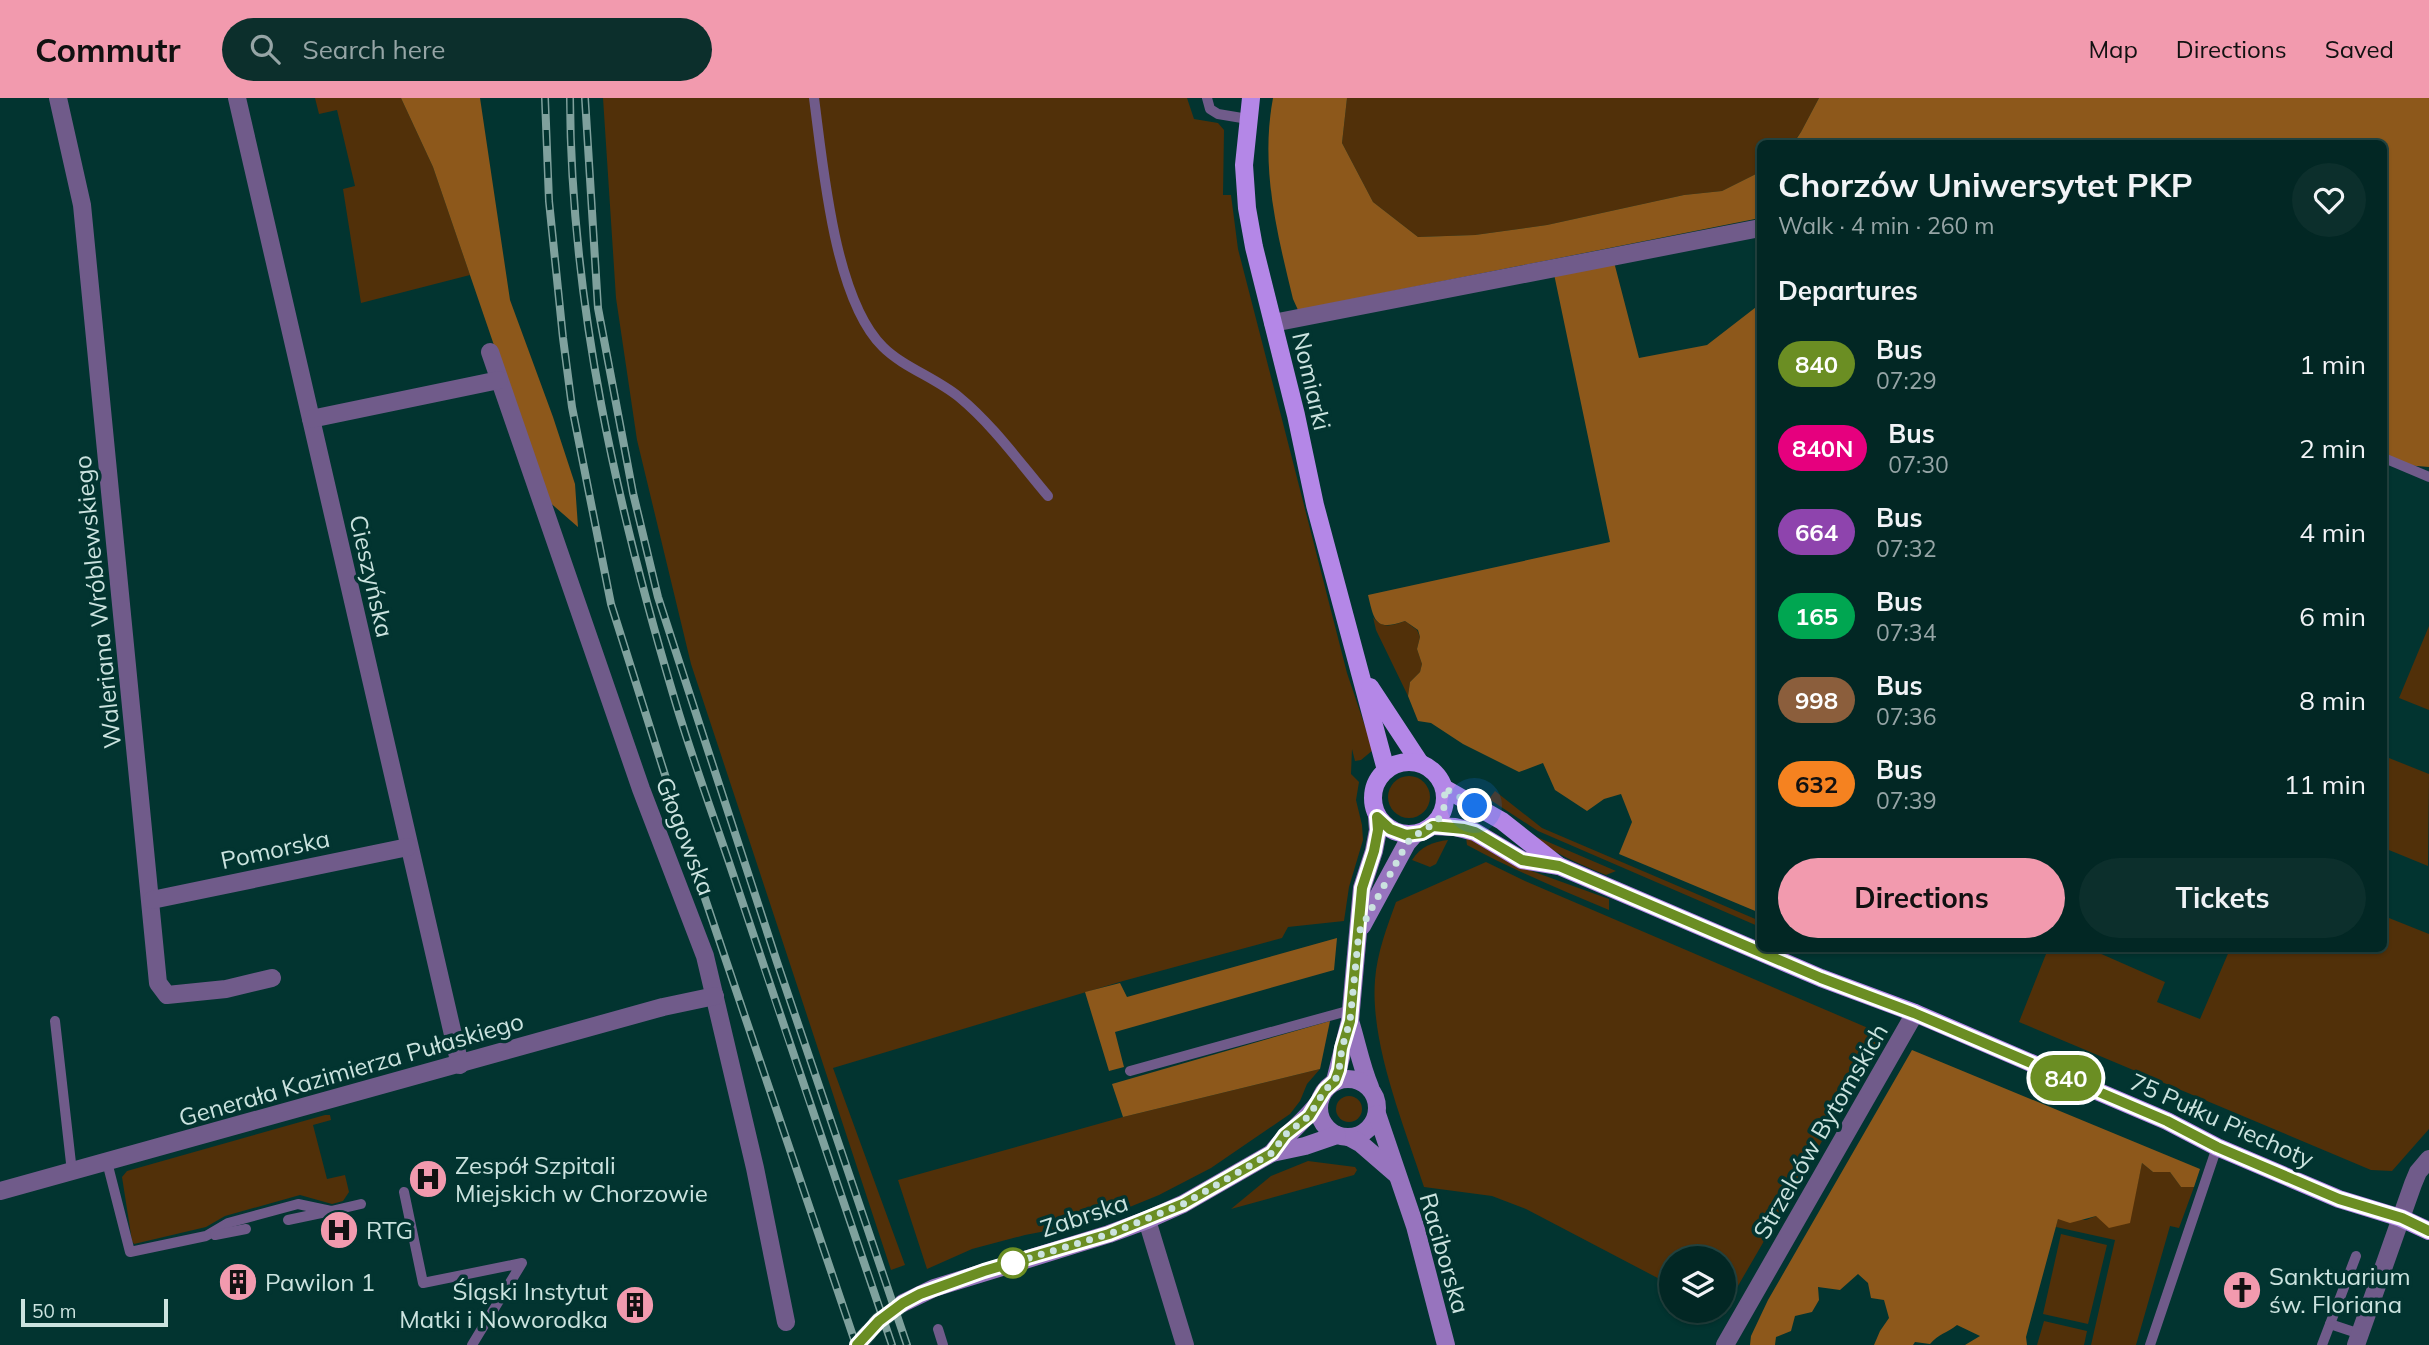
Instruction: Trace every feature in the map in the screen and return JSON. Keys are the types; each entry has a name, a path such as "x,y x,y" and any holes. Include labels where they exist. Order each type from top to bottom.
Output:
{"main road":[{"name":"Nomiarki","path":"1251,98 1244,165 1247,208 1254,247 1315,505 1386,770"},
{"name":"Nomiarki","path":"1361,672 1420,763"},
{"path":"1420,763 1439,777 1444,788 1443,813 1433,826 1415,834 1398,833 1382,824 1377,817 1373,793 1377,781 1386,770 1396,764 1420,763"},
{"name":"75 Pułku Piechoty","path":"1444,788 1502,821 1559,866"},
{"name":"75 Pułku Piechoty","path":"1433,826 1455,827 1475,832 1522,860 1559,866 1757,951"},
{"name":"75 Pułku Piechoty","path":"1760,952 1914,1013 2167,1121 2217,1147 2339,1199 2402,1218 2429,1231"}],"street":[{"name":"Waleriana Wróblewskiego","path":"58,98 82,205 158,983 166,995 226,989 272,978"},
{"name":"Cieszyńska","path":"237,98 460,1065"},
{"path":"1273,323 1757,229"},
{"name":"Głogowska","path":"489,352 632,764 705,956 755,1168 786,1322"},
{"path":"311,419 499,380"},
{"path":"1335,1081 1351,1015 1362,888 1374,851 1378,830 1377,817"},
{"path":"1359,932 1407,843 1415,834"},
{"name":"Pomorska","path":"152,900 408,847"},
{"name":"Generała Kazimierza Pułaskiego","path":"0,1191 663,1007 715,996"},
{"name":"Strzelców Bytomskich","path":"1724,1345 1914,1013"},
{"path":"1351,1015 1364,1074 1377,1100 1377,1114 1369,1129 1360,1135 1343,1136 1322,1122 1320,1102 1325,1090 1335,1081 1358,1079 1370,1087"},
{"name":"Zabrska","path":"1272,1153 1285,1135 1309,1116 1320,1102"},
{"name":"Raciborska","path":"1377,1114 1415,1226 1446,1345"},
{"name":"Zabrska","path":"903,1303 959,1280 1147,1220 1183,1204 1272,1153 1343,1136"},
{"name":"Raciborska","path":"1343,1136 1360,1143 1397,1175"},
{"path":"2358,1339 2418,1172 2429,1159"},
{"path":"1147,1220 1185,1345"}],"lane":[{"path":"814,98 827,196 840,259 855,304 867,329 883,348 958,396 1048,496"},
{"path":"1207,98 1210,109 1218,114 1248,119"},
{"path":"2387,459 2429,477"},
{"path":"1130,1071 1351,1015"},
{"path":"55,1021 72,1172"},
{"path":"2150,1345 2217,1147"},
{"path":"107,1162 130,1252 246,1229"},
{"path":"404,1192 423,1283 522,1263 472,1345"},
{"path":"206,1237 229,1223 299,1204 331,1211"},
{"path":"288,1220 361,1204"},
{"path":"2322,1345 2356,1255"},
{"path":"2330,1324 2358,1339"},
{"path":"938,1329 943,1345"}],"shaded area":[{"path":"315,98 401,98 433,167 470,275 361,303 343,189 355,186 337,110 319,114"},
{"path":"401,98 480,98 510,300 575,484 578,527 547,500 433,167"},
{"path":"603,98 1187,98 1194,119 1218,123 1224,130 1223,195 1231,195 1238,249 1347,673 1373,750 1361,760 1355,761 1352,749 1351,774 1359,782 1356,800 1363,840 1349,887 1344,921 1288,927 1282,938 1123,981 833,1068 905,1265 891,1270 691,664 637,440 616,298"},
{"path":"1273,98 1347,98 1342,143 1373,202 1418,237 1475,235 1547,225 1684,195 1722,191 1757,174 1757,219 1298,310 1287,274 1272,200 1269,124"},
{"path":"1347,98 1819,98 1795,140 1757,140 1757,174 1722,191 1684,195 1547,225 1475,235 1418,237 1373,202 1342,143"},
{"path":"1819,98 2429,98 2429,467 2405,465 2387,456 2387,140 1796,140"},
{"path":"1614,262 1639,358 1707,345 1757,306 1757,912 1619,854 1632,822 1621,794 1604,799 1587,811 1555,790 1543,763 1519,772 1463,744 1431,723 1418,721 1408,696 1410,682 1420,672 1422,664 1417,649 1420,637 1418,630 1405,621 1382,624 1372,611 1368,595 1610,542 1554,274"},
{"path":"1373,617 1388,625 1405,621 1417,630 1420,637 1417,649 1422,664 1420,672 1410,682 1408,696 1376,630"},
{"path":"2429,626 2429,710 2399,698"},
{"path":"2387,757 2429,774 2428,866 2387,849"},
{"path":"1409,776 1424,782 1430,797 1424,812 1409,818 1394,812 1388,797 1394,782"},
{"path":"1495,791 1542,828 1757,920 1757,926 1538,831 1489,799"},
{"path":"1532,835 1616,871 1606,875 1586,867 1558,853"},
{"path":"1466,837 1523,868 1609,899 1609,910 1484,854 1467,845"},
{"path":"1448,840 1436,864 1430,867 1412,860 1419,851 1428,846"},
{"path":"1486,862 1875,1031 1880,1041 1736,1289 1736,1246 1659,1246 1659,1279 1526,1209 1492,1196 1424,1187 1390,1084 1375,1005 1378,960 1396,902"},
{"path":"2387,917 2429,934 2429,1129 2392,1171 2371,1170 2019,1022 2047,952 2097,952 2165,982 2157,1002 2200,1019 2229,952 2387,952"},
{"path":"1337,938 1334,970 1115,1032 1124,1067 1109,1071 1085,992 1120,983 1127,997"},
{"path":"1330,1021 1320,1069 1123,1117 1112,1084"},
{"path":"1912,1050 2200,1169 2194,1187 2181,1187 2170,1172 2153,1172 2142,1163 2130,1223 2109,1228 2096,1216 2070,1223 2058,1219 2026,1337 2027,1345 1965,1345 1980,1336 1957,1325 1930,1344 1915,1342 1913,1345 1874,1345 1889,1318 1884,1300 1871,1298 1868,1283 1858,1274 1840,1290 1818,1287 1819,1300 1812,1312 1795,1316 1791,1331 1776,1337 1775,1345 1750,1345 1751,1336 1768,1300"},
{"path":"1320,1069 1307,1084 1300,1101 1290,1114 1211,1168 1159,1195 1093,1222 1025,1235 972,1249 927,1269 898,1180 1123,1117"},
{"path":"1349,1096 1359,1099 1362,1109 1359,1119 1349,1122 1339,1119 1336,1109 1339,1099"},
{"path":"330,1115 331,1120 313,1125 327,1179 345,1175 349,1192 343,1201 332,1204 300,1195 225,1216 206,1227 134,1244 132,1241 122,1177 127,1171"},
{"path":"1308,1161 1355,1167 1357,1170 1354,1175 1231,1209 1271,1176"},
{"path":"2142,1163 2153,1172 2170,1172 2181,1187 2194,1187 2179,1228 2170,1226 2136,1345 2091,1345 2115,1240 2056,1227 2058,1218 2086,1220 2096,1216 2129,1223"},
{"path":"2061,1234 2107,1245 2088,1324 2043,1314"},
{"path":"2044,1321 2087,1331 2084,1345 2037,1345"}],"tunnel":[{"path":"857,1345 879,1321 903,1303"}],"railway":[{"path":"545,98 549,201 563,338 572,407 611,604 690,854 856,1345"},
{"path":"570,98 572,175 588,329 601,405 635,555 690,749 892,1345"},
{"path":"585,98 598,308 633,493 658,597 777,962 907,1345"}],"bus line":[{"name":"840","path":"857,1345 879,1321 920,1294 984,1271 1109,1234 1183,1204 1272,1153 1285,1135 1309,1116 1325,1090 1335,1081 1339,1070 1350,1021 1362,888 1374,851 1378,830 1377,817 1390,829 1406,835 1422,833 1433,826 1455,827 1475,832 1522,860 1559,866 1757,951"},
{"name":"840","path":"1760,952 1914,1013 2167,1121 2217,1147 2339,1199 2402,1218 2429,1231"}],"place":[{"name":"Zespół Szpitali Miejskich w Chorzowie","path":"428,1179"},
{"name":"RTG","path":"339,1230"},
{"name":"Pawilon 1","path":"238,1282"},
{"name":"Sanktuarium św. Floriana","path":"2242,1290"},
{"name":"Śląski Instytut Matki i Noworodka","path":"635,1305"}],"route":[{"path":"1013,1263 1009,1264 1147,1220 1183,1204 1272,1153 1285,1135 1309,1116 1325,1090 1335,1081 1350,1021 1359,932 1407,843 1415,834 1433,826 1443,813 1444,788 1475,806"}]}
